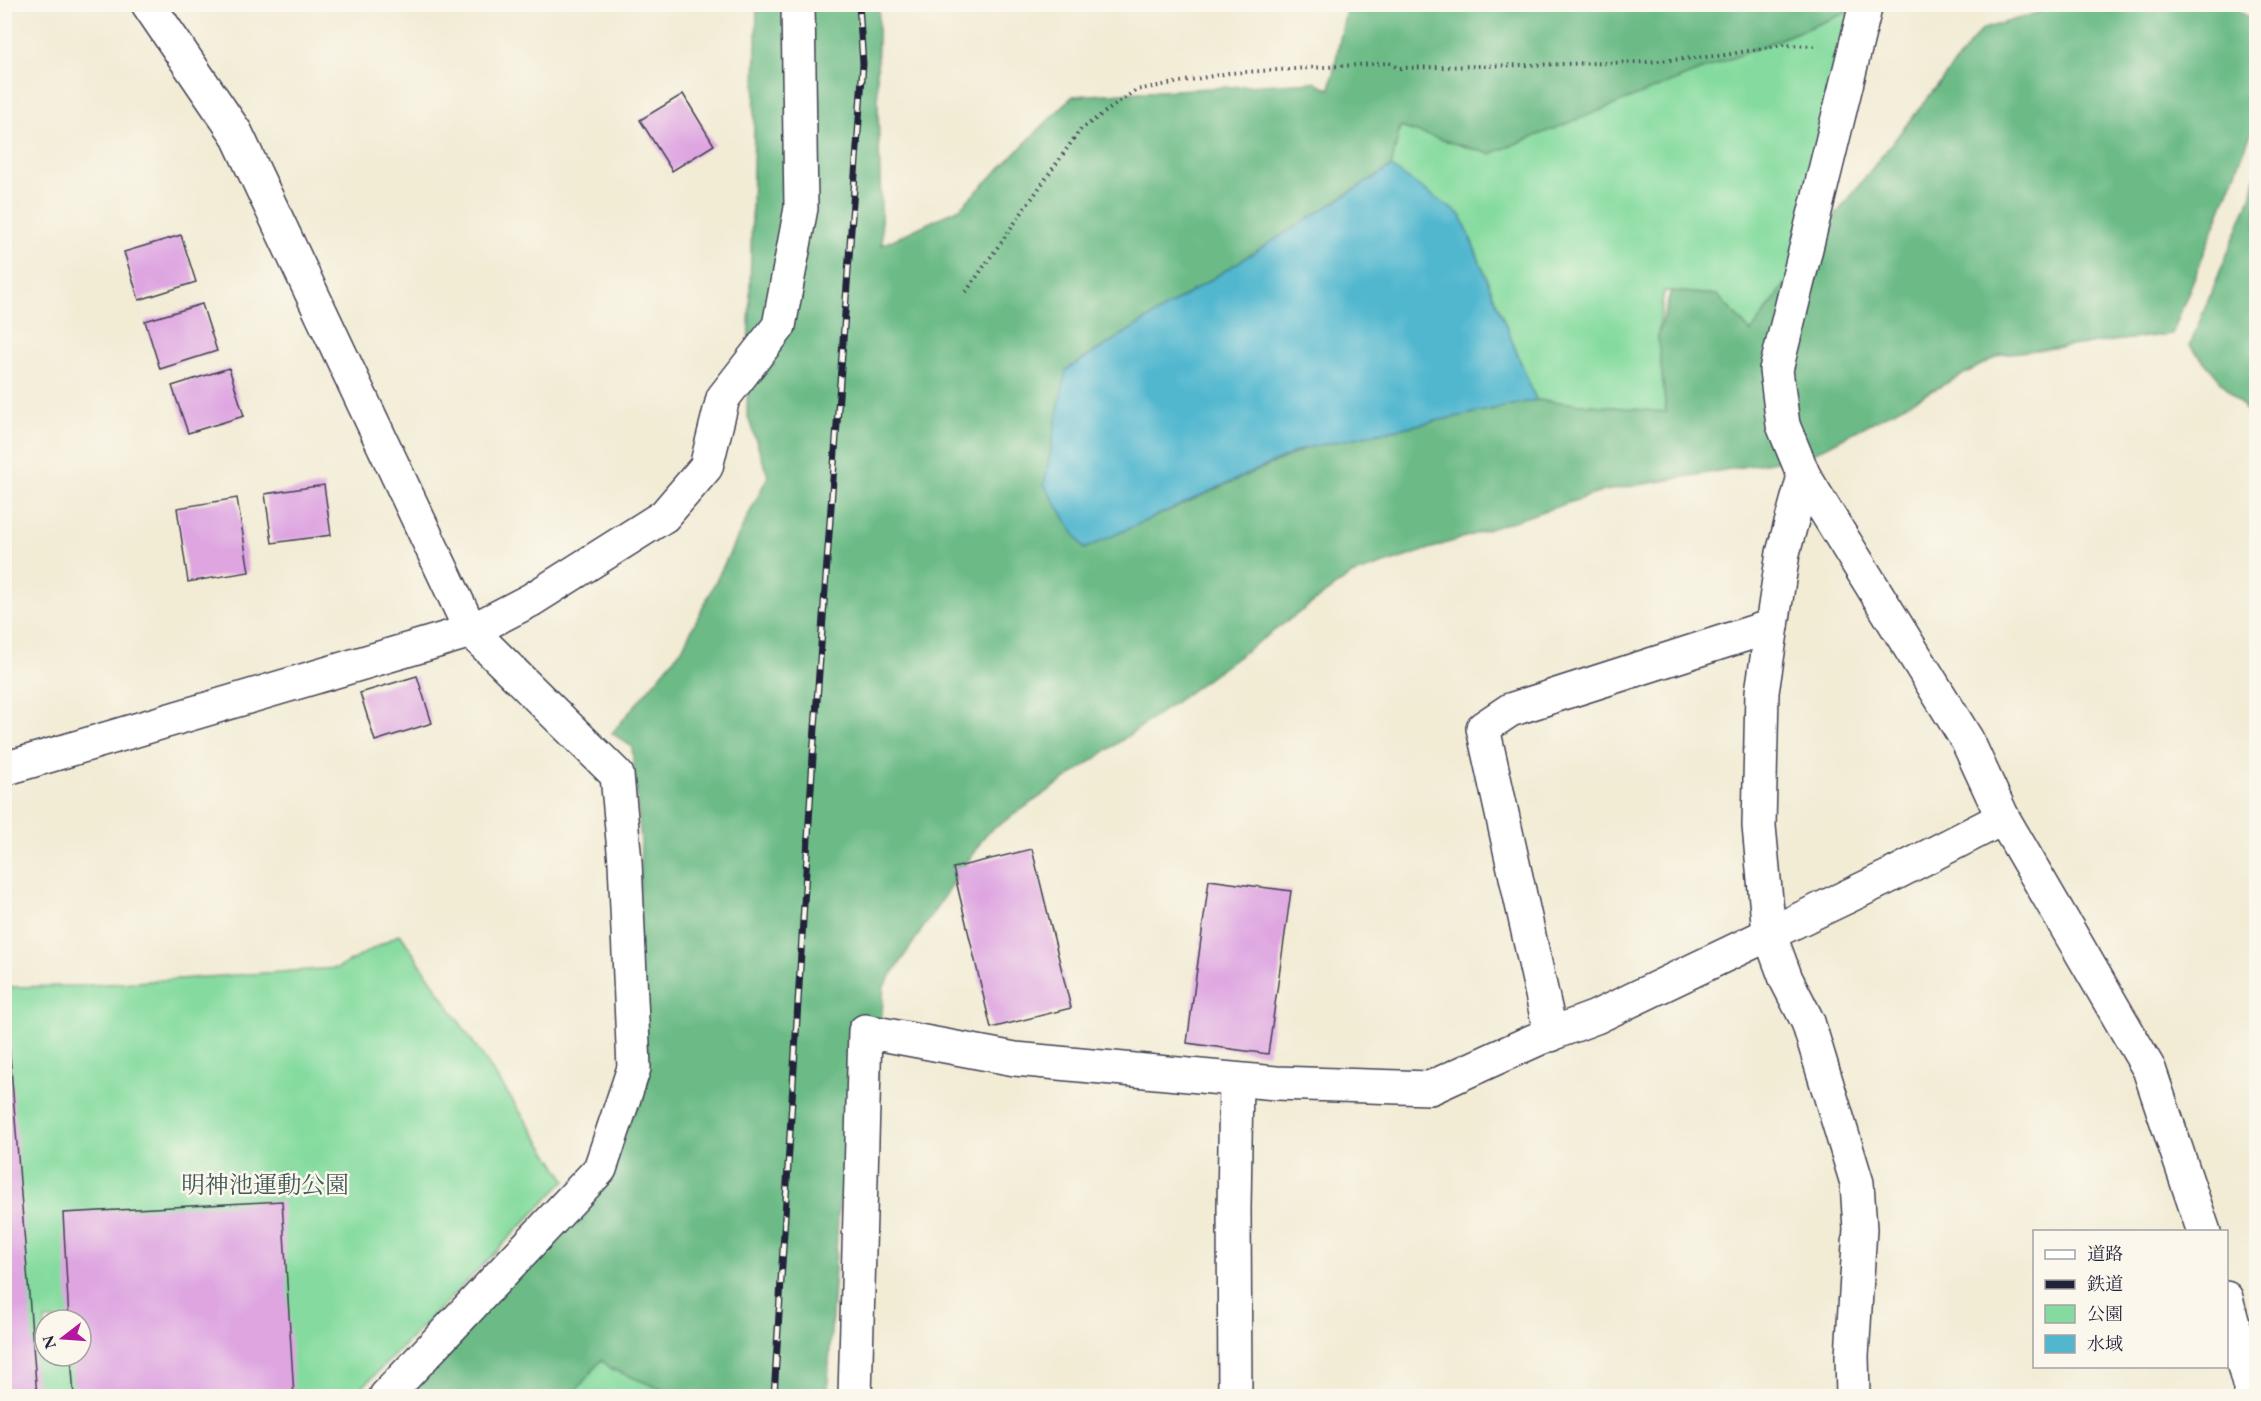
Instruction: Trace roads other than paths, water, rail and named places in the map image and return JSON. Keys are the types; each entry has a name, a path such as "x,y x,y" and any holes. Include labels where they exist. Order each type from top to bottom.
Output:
{"street":[{"path":"148,4 236,133 471,631 617,775 625,862 634,1068 600,1169 386,1396"},
{"path":"4,769 471,631 531,600 664,516 706,467 723,398 779,326 801,208 798,4"},
{"path":"1866,4 1776,370 1783,425 1804,476 1967,740 2003,819 2149,1070 2203,1230"},
{"path":"1804,476 1783,553 1762,692 1759,826 1769,933 1786,979 1808,1022 1857,1183 1860,1229 1852,1356 1853,1396"},
{"path":"1551,1035 1483,728 1510,711 1772,626"},
{"path":"855,1396 865,1031 1015,1059 1276,1083 1431,1088 1596,1017 1888,877 2003,819"},
{"path":"1235,1396 1236,1080"},
{"path":"2228,1306 2252,1396"}],"water":[{"path":"1391,167 1461,215 1536,400 1302,449 1084,549 1044,485 1066,370"}],"railway":[{"path":"774,1396 813,756 863,64 859,4"}],"park label":[{"name":"明神池運動公園","path":"265,1185"}]}
